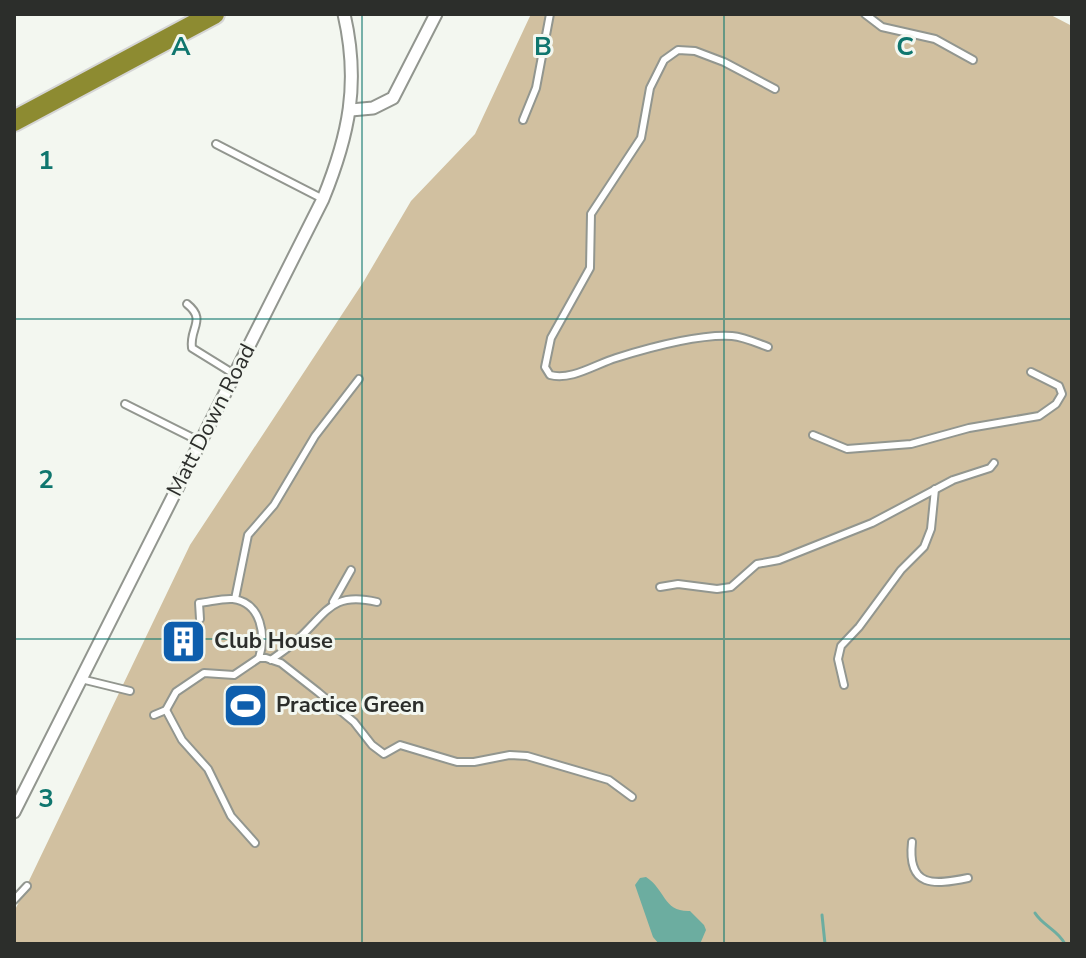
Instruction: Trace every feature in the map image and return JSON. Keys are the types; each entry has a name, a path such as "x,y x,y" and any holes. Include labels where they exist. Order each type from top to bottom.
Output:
{"highway":[{"path":"14,121 214,14"}],"street":[{"name":"Matt Down Road","path":"14,812 323,199 339,159 351,110 350,39 344,14"},
{"path":"351,110 373,108 393,98 436,14"}],"lane":[{"path":"523,120 536,88 550,14"},
{"path":"865,14 882,27 935,39 973,60"},
{"path":"768,347 738,337 724,336 628,354 566,376 550,375 545,367 551,338 590,268 591,214 641,138 650,88 664,60 678,50 695,51 724,62 775,89"},
{"path":"216,144 323,199"},
{"path":"187,304 197,316 192,348 234,374"},
{"path":"813,435 841,448 866,449 911,444 969,428 1030,419 1052,408 1062,394 1059,386 1031,372"},
{"path":"235,599 248,535 274,505 315,436 359,379"},
{"path":"125,404 201,442"},
{"path":"660,587 678,584 717,589 731,587 757,564 779,560 872,523 935,489 990,468 994,463"},
{"path":"844,685 838,659 841,646 864,621 901,570 924,547 931,529 935,489"},
{"path":"271,660 298,639 331,605 351,570"},
{"path":"154,715 166,710 176,692 204,673 234,675 259,658 263,641 261,624 252,609 235,599 199,603 200,619"},
{"path":"331,605 345,599 377,602"},
{"path":"259,658 286,667 354,722 372,745 384,754 400,745 457,762 510,755 527,756 609,780 632,797"},
{"path":"81,679 130,691"},
{"path":"166,710 182,740 208,769 231,816 255,843"},
{"path":"912,842 912,860 924,880 941,884 968,878"},
{"path":"14,900 27,886"}],"shaded area":[{"path":"531,14 1049,14 1072,26 1072,944 14,944 14,912 190,545 364,281 411,201 475,134"}],"water":[{"path":"646,877 669,904 690,911 704,925 706,930 700,944 659,944 653,937 635,885 640,878"}],"waterway":[{"path":"1035,913 1065,944"},
{"path":"822,915 825,944"}],"place":[{"name":"Club House","path":"183,641"},
{"name":"Practice Green","path":"245,705"}]}
